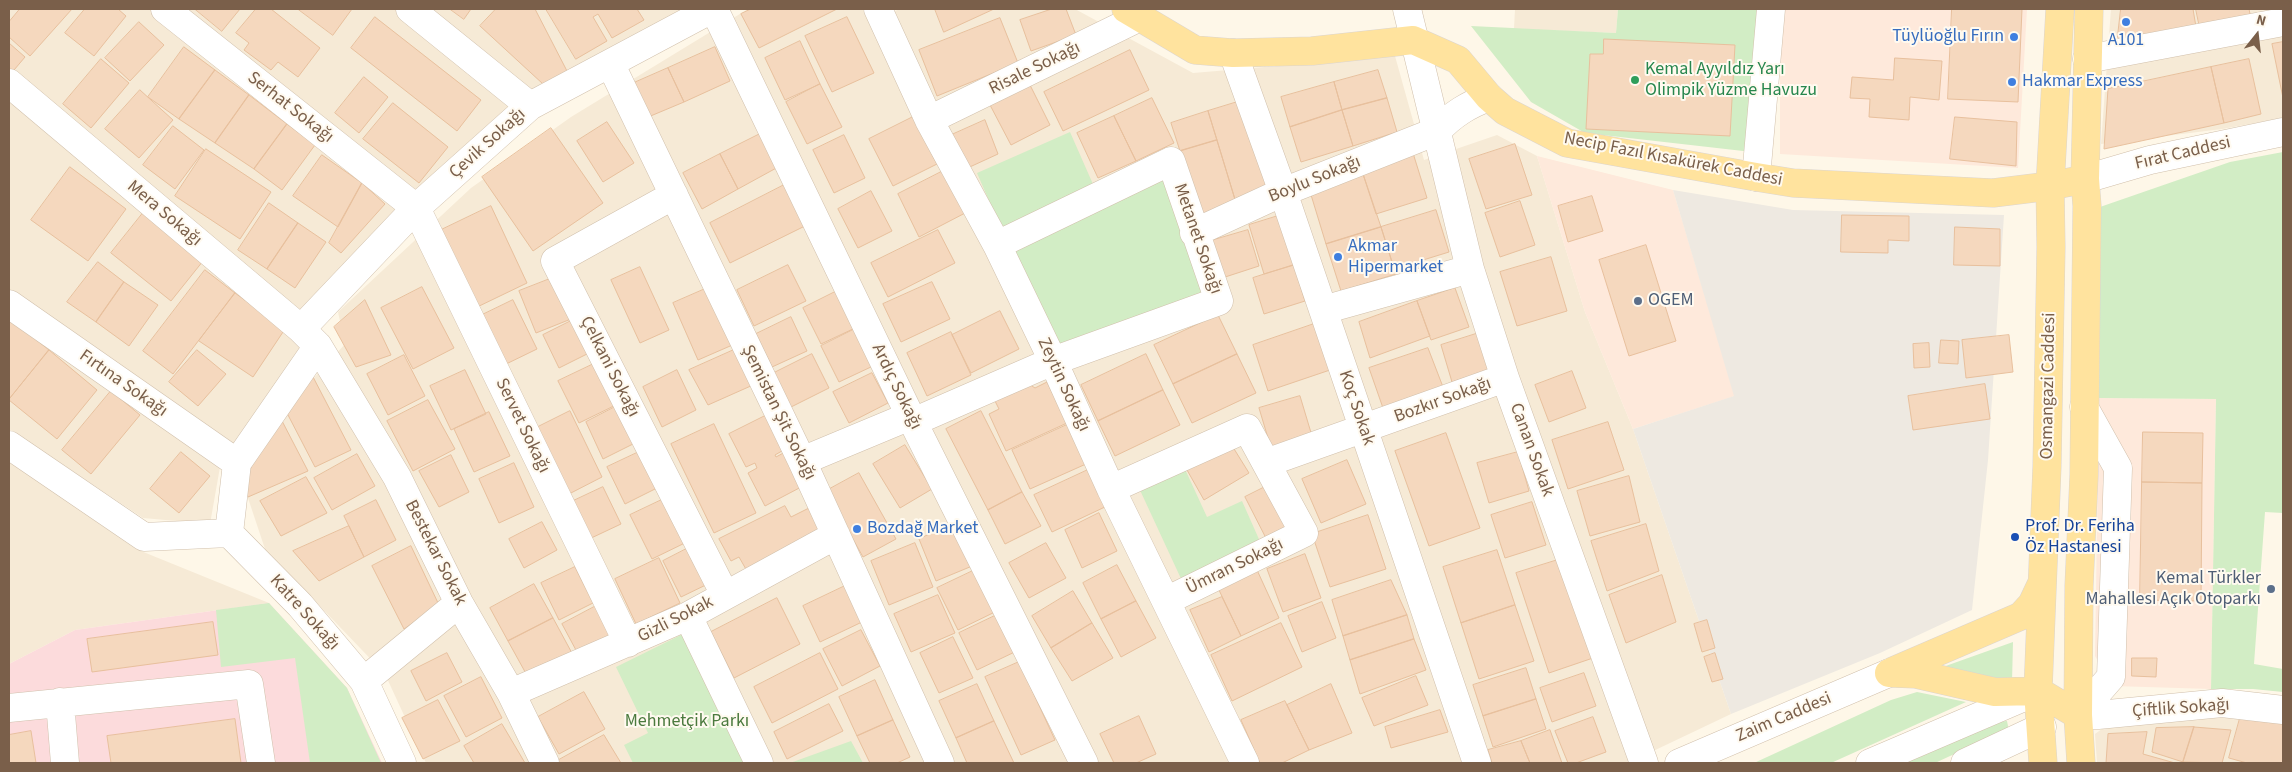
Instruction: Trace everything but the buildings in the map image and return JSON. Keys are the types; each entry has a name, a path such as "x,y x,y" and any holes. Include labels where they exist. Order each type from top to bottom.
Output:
{"main road":[{"name":"Osmangazi Caddesi","path":"2043,763 2042,726 2038,691 2043,581 2051,257 2050,186 2060,9"},
{"name":"Osmangazi Caddesi","path":"2081,763 2078,715 2079,586 2084,475 2087,234 2085,179 2089,9"},
{"path":"1133,13 1194,50 1233,53 1312,51 1413,40"},
{"name":"Necip Fazıl Kısakürek Caddesi","path":"1413,40 1458,60 1490,97 1505,111 1567,143 1793,183 1993,193 2050,186 2085,179"},
{"path":"1890,673 2021,616 2032,604 2043,581"},
{"path":"1890,673 1916,674 1995,692 2038,691 2078,715"},
{"path":"2042,726 2078,715"}],"street":[{"name":"Serhat Sokağı","path":"165,9 416,208"},
{"path":"410,9 530,106"},
{"name":"Çevik Sokağı","path":"237,463 310,338 416,208 530,106 611,65 713,9"},
{"name":"Ardıç Sokağı","path":"713,9 911,419 1084,763"},
{"name":"Zeytin Sokağı","path":"878,9 929,120 997,245 1053,361 1111,489 1245,763"},
{"name":"Canan Sokak","path":"1406,9 1438,130 1470,269 1506,378 1644,763"},
{"path":"1756,176 1771,9"},
{"name":"Risale Sokağı","path":"929,120 1133,13"},
{"path":"2087,59 2283,22"},
{"name":"Koç Sokak","path":"1233,53 1324,310 1477,763"},
{"name":"Şemistan Şit Sokağı","path":"611,65 802,461 940,763"},
{"name":"Mera Sokağı","path":"9,83 310,338"},
{"path":"1438,130 1453,114 1471,104 1490,97"},
{"name":"Boylu Sokağı","path":"1194,233 1283,192 1438,130"},
{"name":"Fırat Caddesi","path":"2085,179 2150,160 2283,132"},
{"name":"Metanet Sokağı","path":"802,461 1053,361 1219,301 1194,233 1171,161 997,245"},
{"name":"Çelkani Sokağı","path":"674,195 555,260 725,595"},
{"name":"Servet Sokağı","path":"416,208 628,643"},
{"path":"1324,310 1470,269"},
{"name":"Fırtına Sokağı","path":"9,304 237,463"},
{"name":"Bestekar Sokak","path":"310,338 397,477 459,602 511,693 545,763"},
{"name":"Bozkır Sokağı","path":"1266,463 1506,378"},
{"path":"1111,489 1247,428 1266,463"},
{"path":"9,445 144,537 229,533 237,463"},
{"name":"Ümran Sokağı","path":"1166,601 1304,533 1266,463"},
{"name":"Katre Sokağı","path":"229,533 300,605 364,681 402,763"},
{"name":"Gizli Sokak","path":"511,693 688,616 836,534"},
{"path":"364,681 459,602"},
{"path":"688,616 759,763"},
{"name":"Zaim Caddesi","path":"1679,763 1890,673"},
{"path":"9,708 249,684 261,763"},
{"path":"1870,763 2038,691"},
{"path":"60,702 65,763"},
{"name":"Çiftlik Sokağı","path":"2078,715 2098,715 2222,703 2283,710"},
{"path":"1966,763 2042,726"}],"shaded area":[{"path":"9,9 684,9 572,71 313,330 220,467 210,524 143,518 9,429"},
{"path":"748,9 862,9 870,21 900,9 1075,9 1193,73 1395,56 1424,160 1497,135 1537,156 1585,312 1633,429 1731,714 1628,763 426,763 385,674 265,549 242,480 268,428 345,344 338,312 471,188 571,117"},
{"path":"1515,9 1618,9 1616,33 1514,29"},
{"path":"1780,9 2027,9 2018,168 1780,154"},
{"path":"2111,9 2283,9 2283,118 2222,129 2101,144"},
{"path":"1537,156 1673,190 1735,396 1633,429 1585,312"},
{"path":"1673,190 1793,210 2004,215 1988,460 1972,610 1880,653 1731,714 1633,429 1734,396"},
{"path":"2099,398 2216,399 2211,689 2113,686 2095,656"},
{"path":"9,461 136,549 269,603 75,630 9,664"},
{"path":"269,603 347,688 382,763 9,763 9,664 75,630"},
{"path":"2229,709 2283,719 2283,763 2097,763 2095,734 2110,723"}],"green space":[{"name":"Kemal Ayyıldız Yarı Olimpik Yüzme Havuzu","path":"1618,9 1762,9 1752,152 1585,133 1531,102 1471,26 1616,33"},
{"path":"1070,132 1096,191 1003,233 977,173"},
{"path":"2283,152 2283,513 2265,512 2254,664 2283,669 2283,692 2253,689 2211,689 2216,399 2099,398 2100,207 2230,162"},
{"path":"1168,173 1210,296 1060,351 1009,250"},
{"path":"1184,467 1207,517 1242,501 1262,546 1183,583 1139,488"},
{"path":"269,603 347,688 381,763 310,763 295,658 221,667 216,610"},
{"name":"Mehmetçik Parkı","path":"689,631 753,763 633,763 624,745 648,733 616,667"},
{"path":"2013,642 2012,682 1940,668"},
{"path":"1917,692 1966,702 1831,763 1754,763 1891,700"},
{"path":"2007,721 2010,736 1963,750 1935,763 1894,763 1987,723"},
{"path":"851,741 863,763 790,763"}],"place":[{"name":"A101","path":"2126,22"},
{"name":"Tüylüoğlu Fırın","path":"2014,37"},
{"name":"Kemal Ayyıldız Yarı Olimpik Yüzme Havuzu","path":"1635,80"},
{"name":"Hakmar Express","path":"2012,82"},
{"name":"Akmar Hipermarket","path":"1338,257"},
{"name":"OGEM","path":"1638,301"},
{"name":"Bozdağ Market","path":"857,529"},
{"name":"Prof. Dr. Feriha Öz Hastanesi","path":"2015,537"},
{"name":"Kemal Türkler Mahallesi Açık Otoparkı","path":"2271,589"}]}
